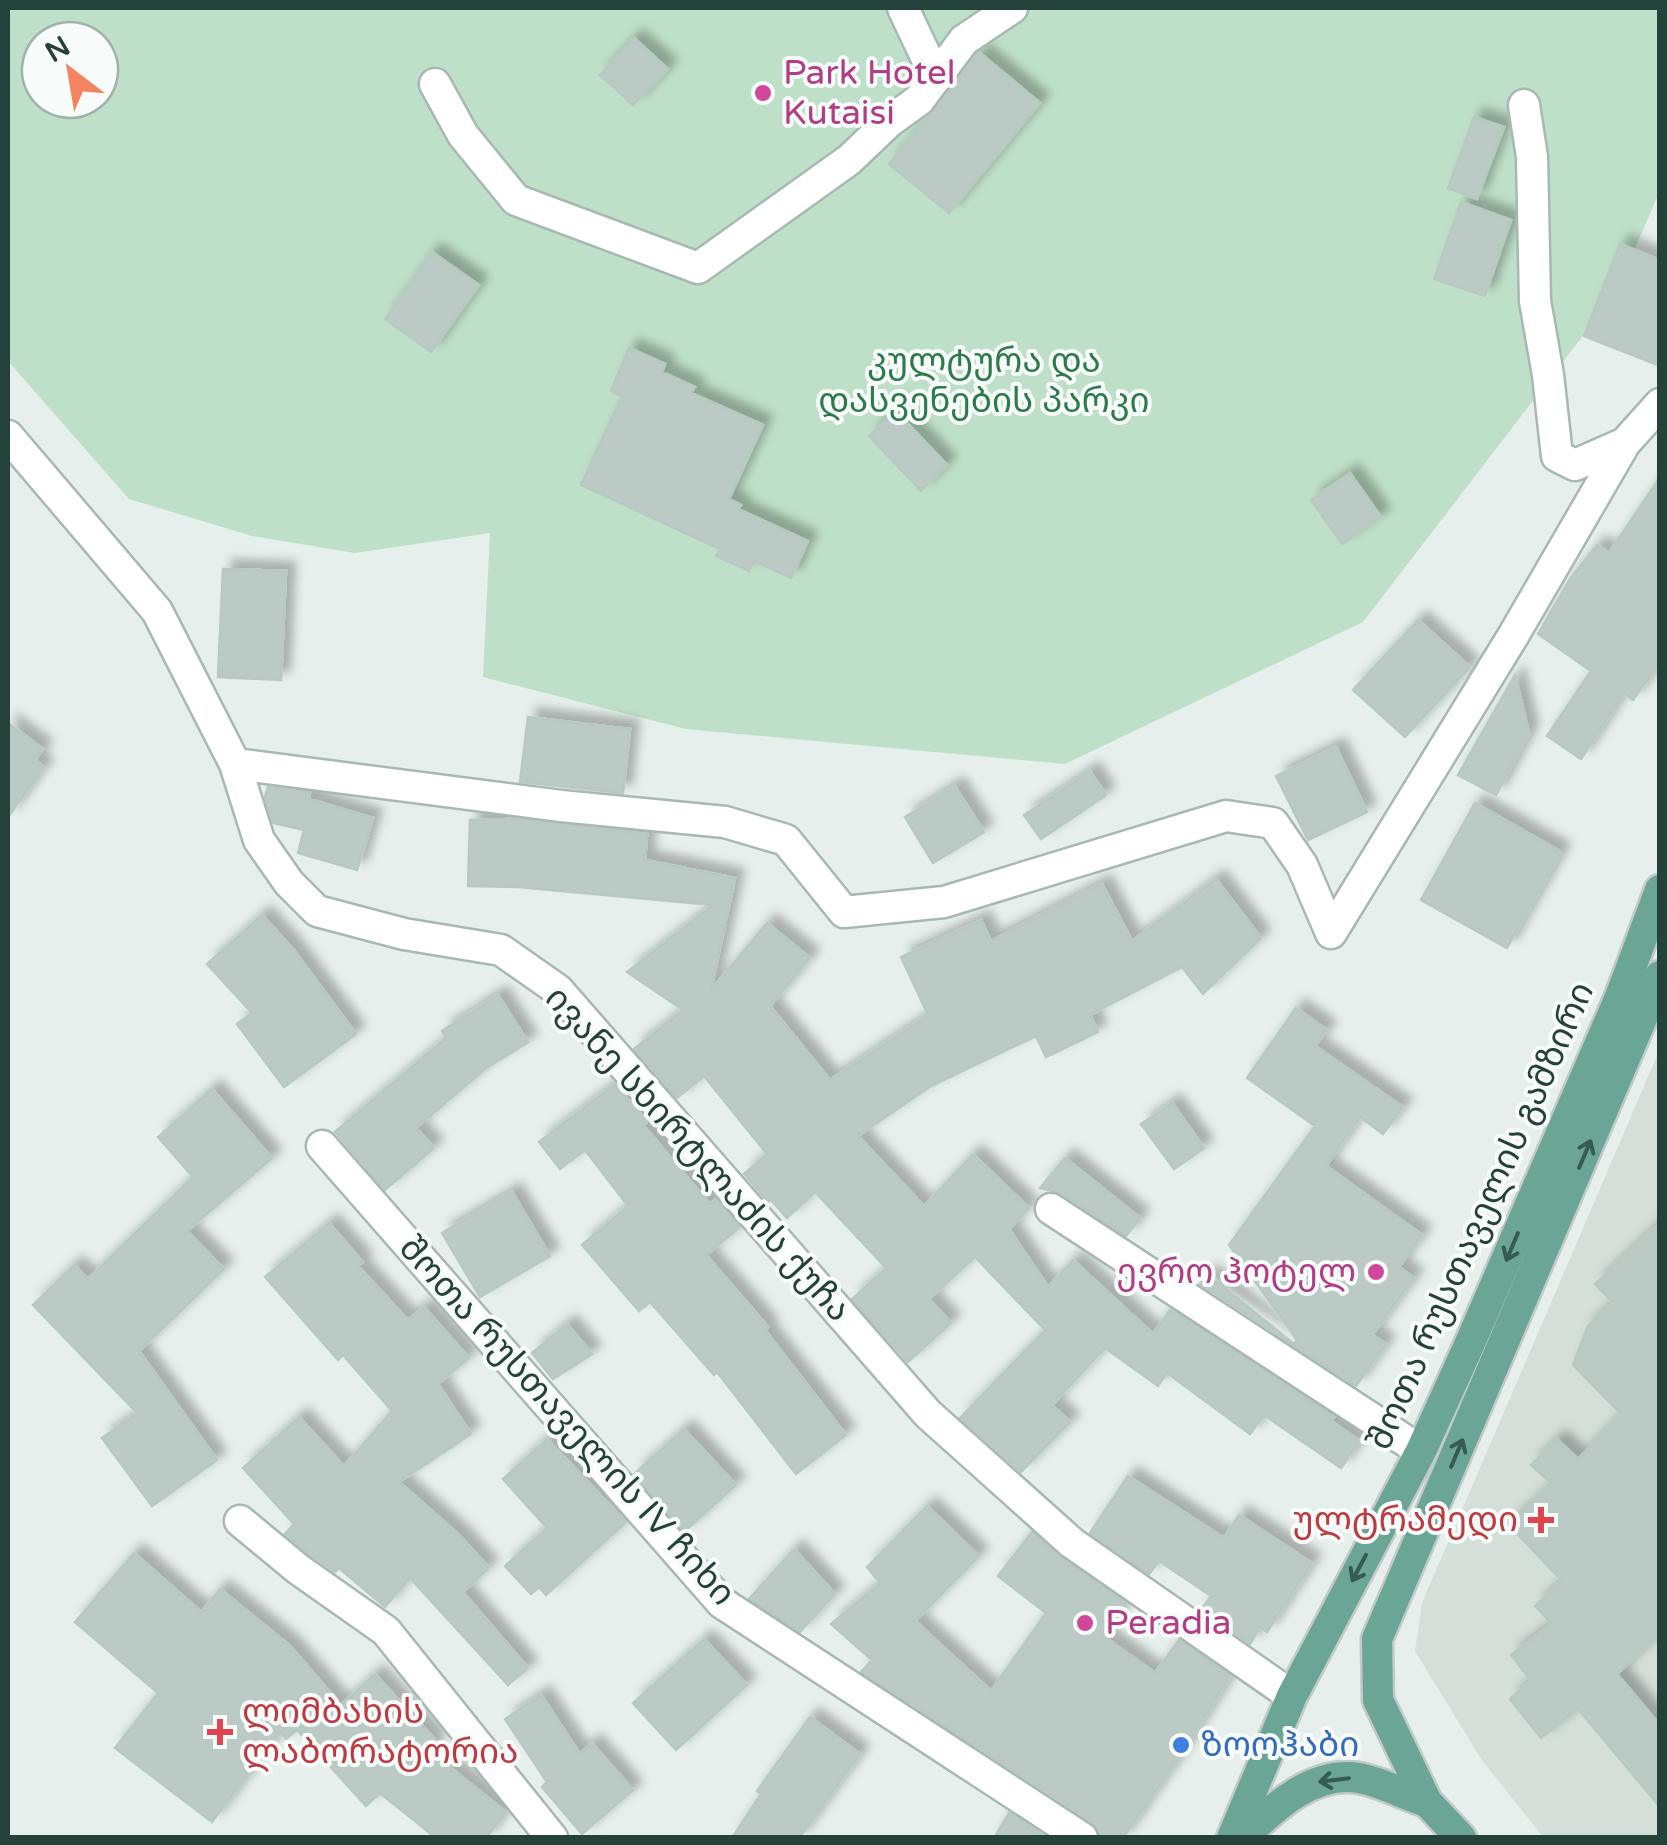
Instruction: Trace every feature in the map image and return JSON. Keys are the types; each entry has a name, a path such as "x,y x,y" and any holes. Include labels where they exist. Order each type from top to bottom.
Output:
{"main road":[{"name":"შოთა რუსთაველის გამზირი","path":"1232,1838 1292,1696 1420,1451 1612,1014 1660,890"},
{"name":"შოთა რუსთაველის გამზირი","path":"1426,1802 1378,1700 1377,1639 1651,1029 1660,976"},
{"path":"1242,1838 1268,1813 1312,1782 1357,1777 1426,1802 1461,1838"}],"street":[{"path":"903,8 936,78"},
{"path":"435,84 463,135 516,200 698,268 849,160 919,100 964,40 1012,8"},
{"path":"1524,105 1532,157 1535,301 1557,456 1575,466 1625,443"},
{"path":"235,764 561,806 726,822 786,840 844,912 944,902 1226,816 1273,823 1302,866 1331,933 1513,636 1625,443 1660,404"},
{"name":"ივანე სხირტლაძის ქუჩა","path":"8,436 157,611 235,764 259,840 289,883 317,912 404,934 501,950 558,990 928,1414 1072,1544 1292,1696"},
{"name":"შოთა რუსთაველის IV ჩიხი","path":"322,1146 722,1603 1082,1838"},
{"path":"1051,1209 1420,1451"},
{"path":"240,1521 298,1569 386,1631 552,1838"}],"shaded area":[{"path":"1659,1051 1659,1837 1543,1837 1481,1759 1415,1651 1422,1603"}],"green space":[{"name":"კულტურა და დასვენების პარკი","path":"8,8 1659,8 1659,193 1615,294 1363,622 1065,764 686,729 483,677 490,533 355,553 252,536 129,499 8,361"}],"building":[{"path":"634,38 668,69 633,105 600,75"},
{"path":"980,53 1040,103 949,213 889,164"},
{"path":"1474,117 1504,127 1477,199 1448,188"},
{"path":"1461,202 1511,220 1485,296 1434,279"},
{"path":"1620,244 1660,260 1660,366 1584,336"},
{"path":"432,252 479,285 431,352 385,319"},
{"path":"629,348 665,364 662,372 695,387 691,393 763,425 729,499 741,505 738,509 808,541 791,578 754,561 749,571 716,556 720,549 581,485 622,396 611,391"},
{"path":"896,411 947,465 921,491 869,436"},
{"path":"1350,473 1381,517 1342,544 1311,500"},
{"path":"1660,477 1660,662 1633,700 1624,693 1581,759 1547,736 1591,671 1538,634 1570,579 1597,545 1609,553"},
{"path":"223,569 286,571 281,680 218,677"},
{"path":"1418,620 1470,667 1405,737 1353,690"},
{"path":"1515,675 1529,733 1496,795 1458,775"},
{"path":"528,717 630,729 623,793 520,782"},
{"path":"8,723 43,749 35,760 44,767 8,817"},
{"path":"1336,747 1367,812 1308,840 1276,776"},
{"path":"1090,771 1106,795 1041,839 1024,815"},
{"path":"955,786 984,832 933,863 905,817"},
{"path":"268,787 310,793 309,799 373,818 357,870 298,853 304,830 273,823 265,797"},
{"path":"1475,803 1561,852 1507,948 1421,900"},
{"path":"515,819 647,834 645,860 735,878 711,990 767,923 810,958 770,1006 830,1080 928,1015 901,957 981,920 991,941 1102,884 1132,941 1216,879 1261,938 1203,994 1182,967 1090,1015 1098,1032 1046,1057 1036,1036 931,1086 858,1136 924,1206 973,1154 1029,1208 1009,1229 1048,1287 1073,1260 1153,1334 1170,1310 1334,1417 1331,1421 1360,1441 1341,1468 1264,1415 1250,1434 1167,1373 1158,1386 1105,1348 1052,1405 1070,1422 1021,1472 960,1418 1045,1330 975,1257 929,1299 951,1323 908,1362 852,1299 886,1268 815,1192 787,1218 771,1200 768,1202 744,1174 767,1154 704,1076 677,1098 634,1049 683,1010 627,972 713,905 468,886 470,820"},
{"path":"262,915 293,949 356,1034 284,1087 237,1024 252,1013 207,964"},
{"path":"498,995 528,1042 485,1069 416,1128 434,1148 385,1190 335,1132 446,1038 442,1031"},
{"path":"1296,1008 1327,1030 1315,1046 1403,1107 1383,1134 1360,1117 1326,1166 1422,1235 1399,1267 1414,1278 1372,1335 1386,1344 1356,1386 1200,1284 1208,1274 1294,1344 1297,1340 1229,1245 1315,1126 1247,1078"},
{"path":"615,1084 648,1121 643,1125 710,1204 716,1199 740,1227 706,1255 768,1327 765,1330 846,1435 796,1474 717,1372 714,1375 650,1302 639,1311 582,1245 628,1206 585,1150 560,1169 539,1142"},
{"path":"212,1089 272,1158 187,1231 224,1269 139,1351 217,1460 152,1506 102,1438 137,1413 33,1305 74,1265 88,1279 193,1177 158,1137"},
{"path":"1172,1103 1204,1148 1174,1169 1141,1124"},
{"path":"1065,1158 1140,1218 1126,1236 1061,1193 1040,1188"},
{"path":"512,1192 550,1256 480,1297 442,1233"},
{"path":"329,1223 363,1262 358,1266 408,1320 424,1307 469,1358 438,1384 471,1434 399,1482 459,1535 489,1568 463,1592 528,1668 508,1685 410,1578 385,1607 339,1568 335,1572 309,1554 285,1534 294,1524 243,1468 299,1417 344,1466 392,1411 343,1355 338,1360 265,1277"},
{"path":"1660,1223 1660,1633 1617,1674 1660,1725 1660,1807 1578,1709 1541,1738 1510,1699 1531,1681 1511,1655 1552,1624 1535,1606 1562,1581 1509,1525 1552,1484 1531,1465 1557,1439 1578,1459 1621,1414 1573,1365 1588,1326 1613,1303 1595,1284"},
{"path":"567,1324 592,1354 553,1379 532,1353"},
{"path":"684,1429 736,1485 684,1532 634,1474"},
{"path":"547,1439 626,1522 546,1595 539,1587 531,1594 505,1566 547,1528 503,1479"},
{"path":"1128,1476 1224,1538 1239,1515 1312,1563 1267,1632 1260,1627 1250,1644 1201,1610 1211,1596 1159,1561 1149,1574 1090,1533"},
{"path":"927,1506 979,1556 915,1621 991,1691 1046,1613 998,1576 1032,1532 1061,1558 1126,1604 1102,1635 1155,1673 1179,1640 1230,1676 1123,1838 1101,1838 1092,1822 861,1672 872,1660 831,1624 880,1583 867,1567"},
{"path":"794,1549 835,1594 800,1632 749,1599"},
{"path":"134,1553 201,1612 220,1589 290,1646 341,1705 375,1674 437,1742 428,1750 506,1812 486,1838 436,1838 380,1793 366,1806 297,1730 286,1739 280,1732 212,1822 115,1748 158,1693 75,1622"},
{"path":"704,1639 747,1685 676,1750 633,1703"},
{"path":"541,1695 580,1754 592,1743 633,1790 582,1834 542,1787 547,1782 505,1719"},
{"path":"810,1717 860,1754 799,1838 732,1838 761,1794 757,1791"},
{"path":"1009,1813 1047,1838 994,1838"}],"place":[{"name":"Park Hotel Kutaisi","path":"763,93"},
{"name":"ევრო ჰოტელ","path":"1376,1272"},
{"name":"ულტრამედი","path":"1541,1520"},
{"name":"Peradia","path":"1085,1623"},
{"name":"ლიმბახის ლაბორატორია","path":"220,1732"},
{"name":"ზოოჰაბი","path":"1181,1745"}]}
